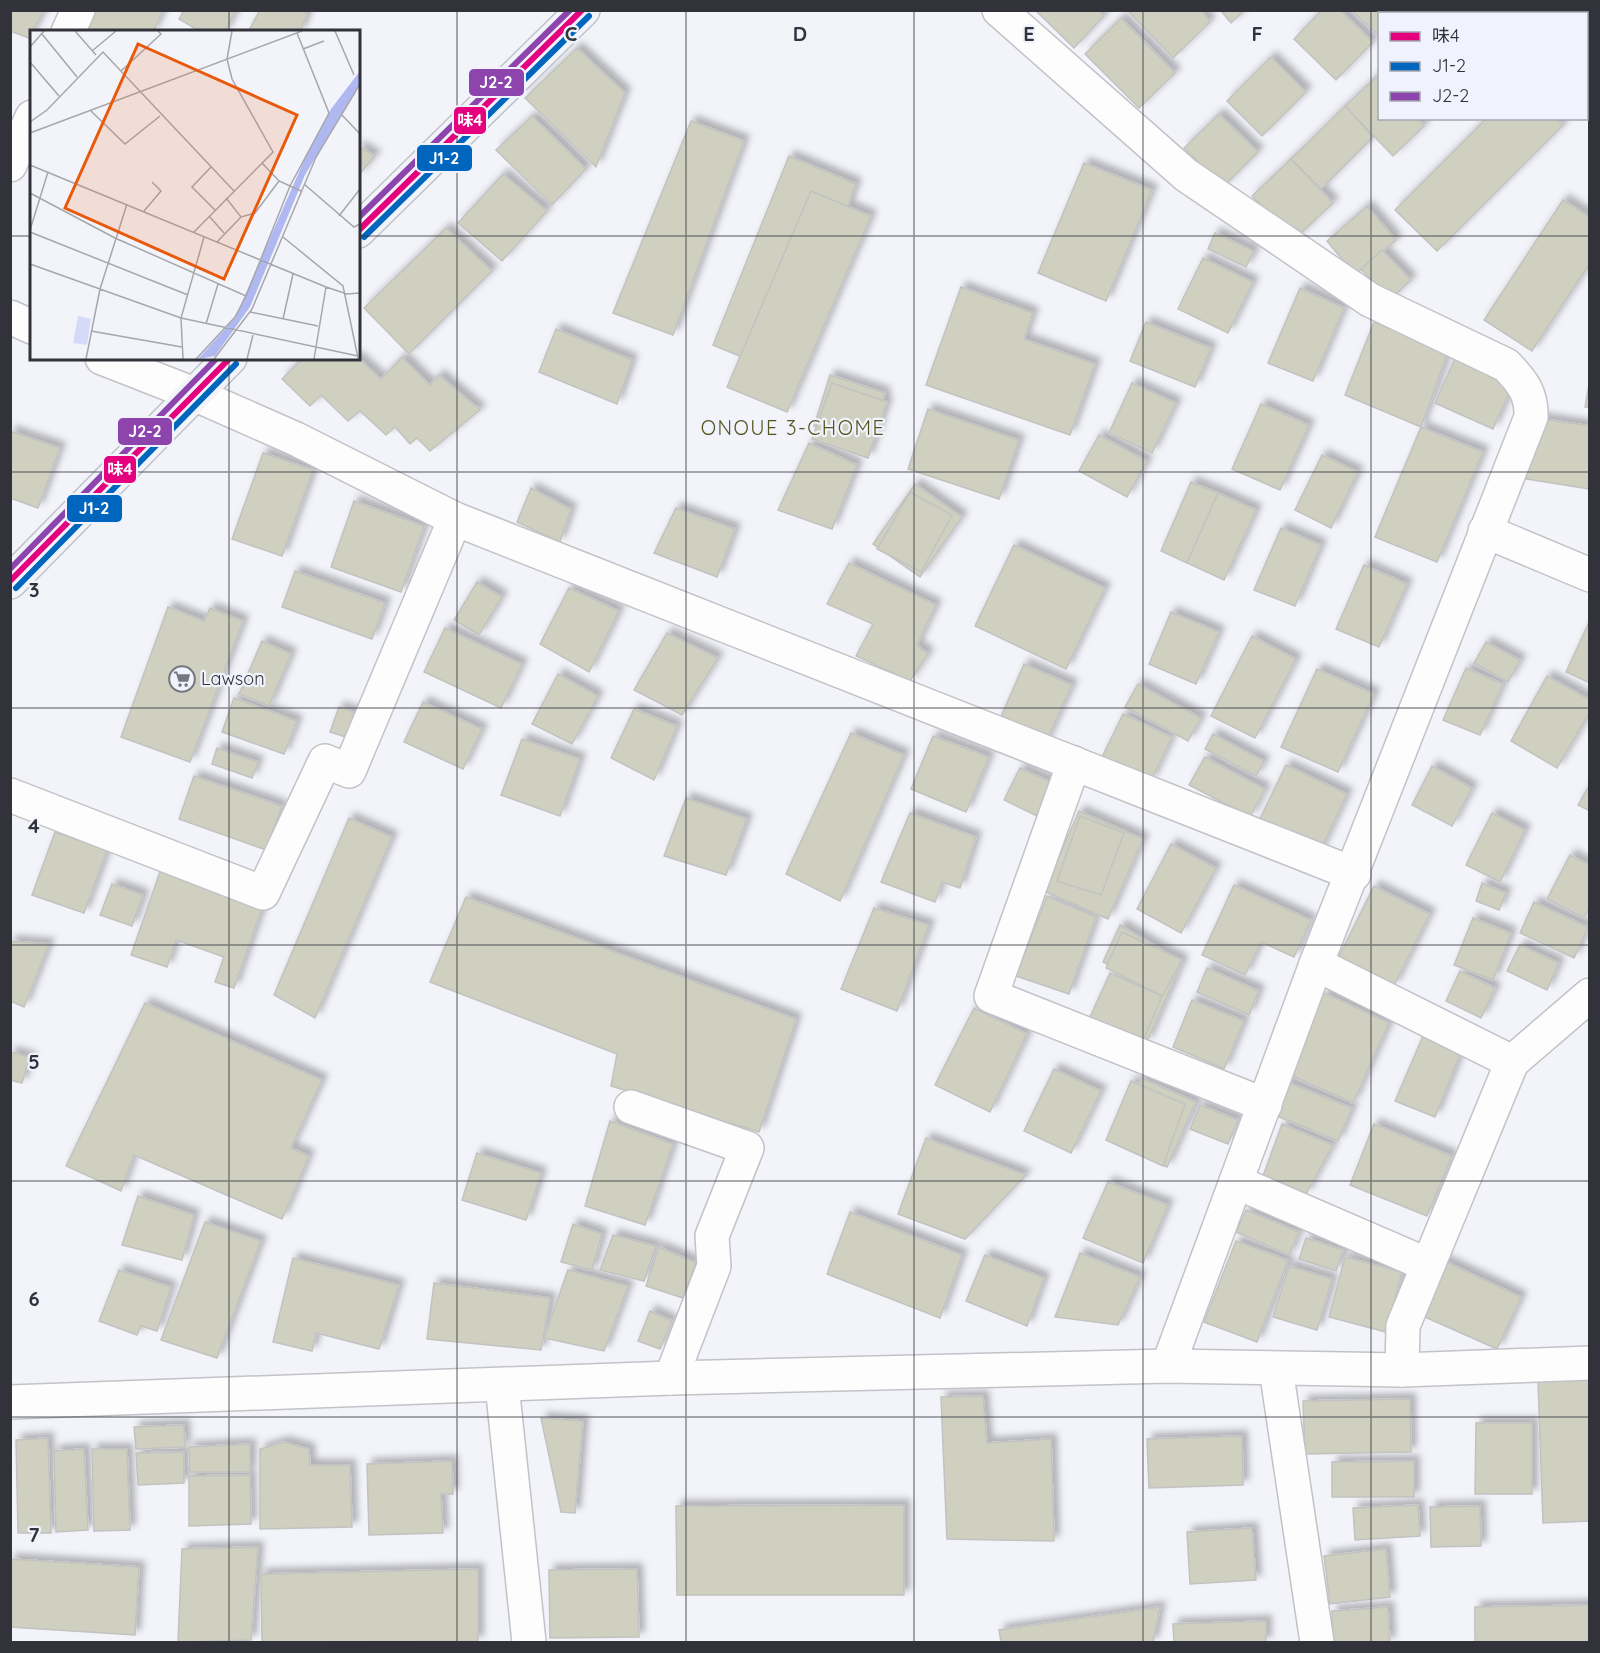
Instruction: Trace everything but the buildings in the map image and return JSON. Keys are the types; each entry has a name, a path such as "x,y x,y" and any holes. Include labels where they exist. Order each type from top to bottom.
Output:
{"main road":[{"path":"360,229 583,10"},
{"path":"10,582 228,360"}],"street":[{"path":"69,30 78,10"},
{"path":"999,10 1186,175 1370,300 1506,365 1522,381 1532,402 1531,417 1354,874 1316,964 1168,1366"},
{"path":"10,165 30,121"},
{"path":"10,317 30,326"},
{"path":"107,360 194,394 296,439 455,519 1354,874"},
{"path":"10,795 263,893 325,761 349,771 455,519"},
{"path":"1485,531 1590,575"},
{"path":"1074,763 991,996 1265,1105"},
{"path":"1316,964 1512,1062"},
{"path":"1402,1370 1403,1326 1512,1062 1590,995"},
{"path":"631,1107 747,1148 712,1236 714,1266 671,1378"},
{"path":"1236,1182 1428,1264"},
{"path":"10,1402 671,1378 1168,1366 1402,1370 1590,1364"},
{"path":"1276,1369 1317,1642"},
{"path":"502,1385 529,1642"}],"transit line":[{"name":"J2-2","path":"360,216 570,10"},
{"name":"味4","path":"360,229 582,10"},
{"name":"J1-2","path":"364,237 589,16"},
{"name":"J2-2","path":"10,569 215,360"},
{"name":"味4","path":"10,581 228,360"},
{"name":"J1-2","path":"16,588 236,364"}],"place":[{"name":"Lawson","path":"182,679"}],"district":[{"name":"ONOUE 3-CHOME","path":"793,428"}]}
